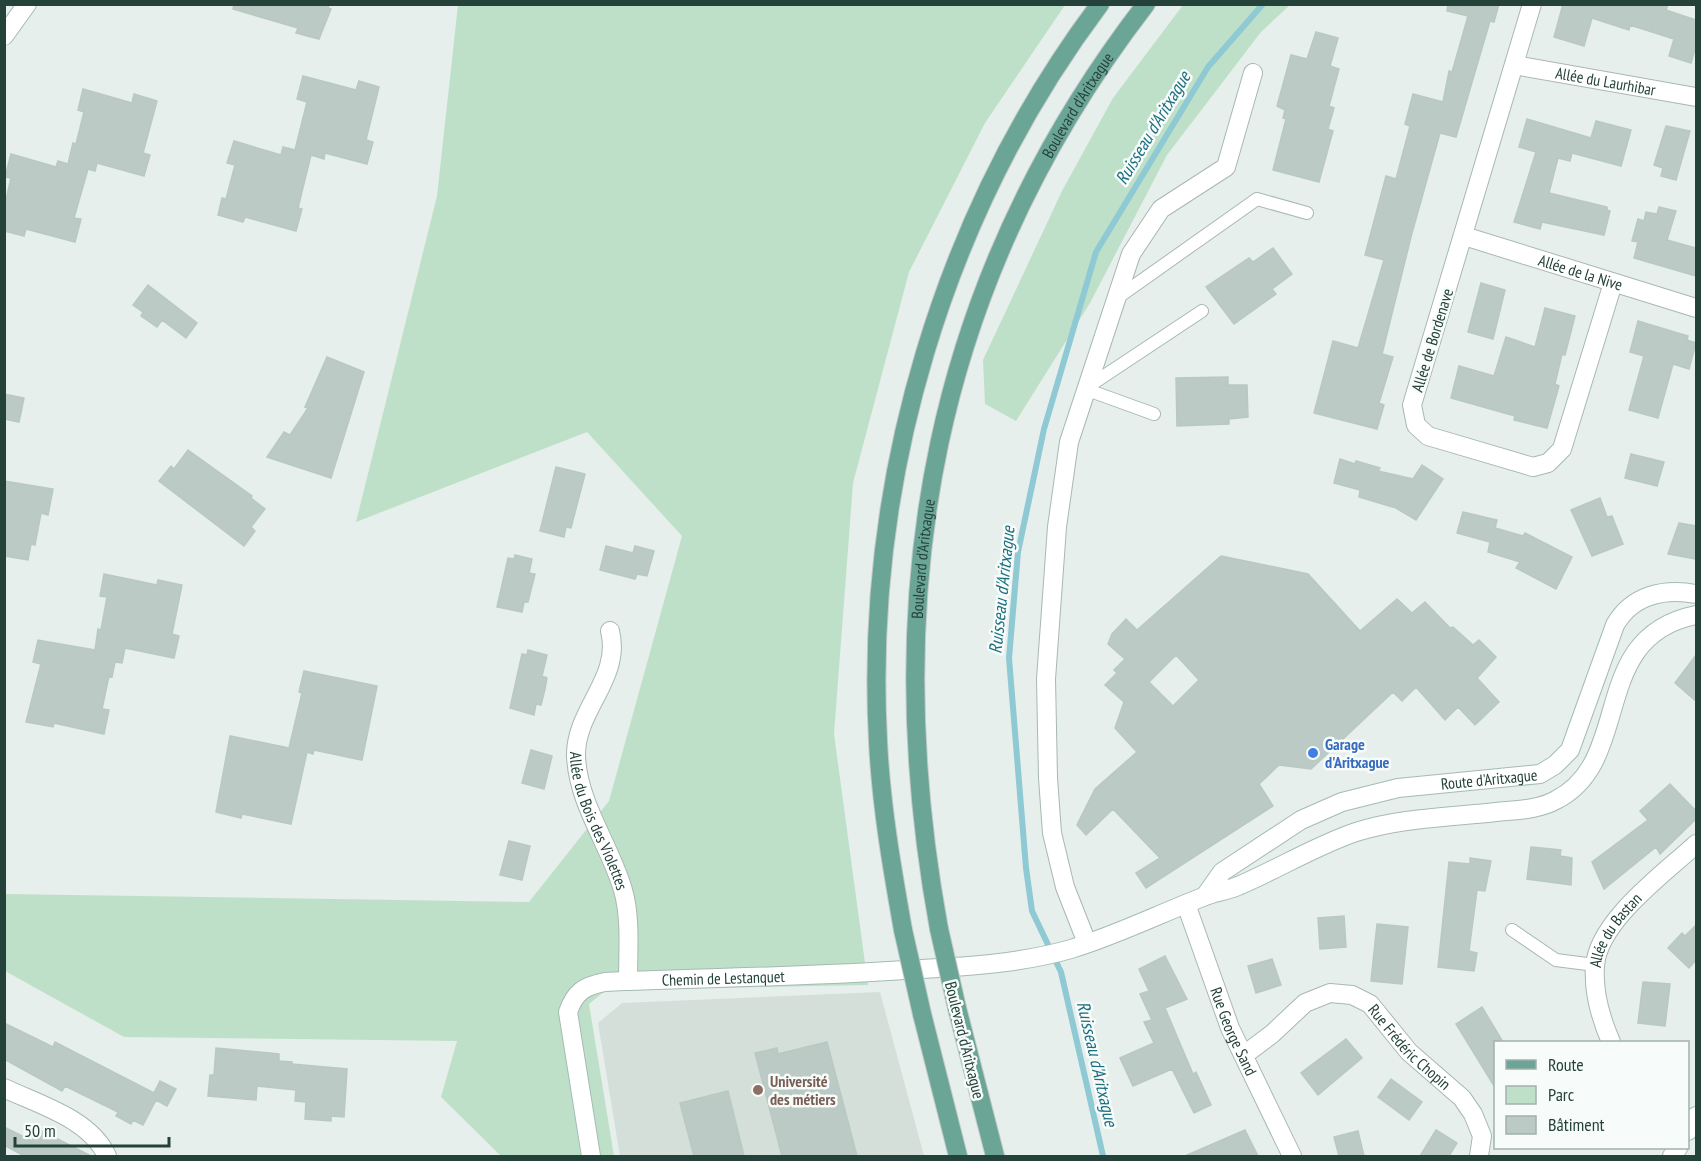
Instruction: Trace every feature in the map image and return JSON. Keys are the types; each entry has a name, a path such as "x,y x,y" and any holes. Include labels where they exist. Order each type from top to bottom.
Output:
{"main road":[{"path":"958,1156 921,1014 903,930 885,813 876,705 882,581 898,459 928,343 971,228 1027,116 1100,4"},
{"name":"Boulevard d'Aritxague","path":"995,1156 939,929 918,790 913,670 924,524 942,426 953,383 978,309 1021,205 1085,91 1146,4"}],"street":[{"path":"4,36 27,4"},
{"name":"Allée de Bordenave","path":"1532,4 1412,405 1416,425 1428,436 1533,467 1548,463 1562,449 1613,283"},
{"name":"Allée du Laurhibar","path":"1514,65 1696,97"},
{"path":"1087,943 1065,887 1052,833 1046,679 1060,505 1069,442 1131,254 1161,209 1226,167 1253,73"},
{"name":"Allée de la Nive","path":"1464,236 1696,308"},
{"name":"Route d'Aritxague","path":"1205,896 1222,872 1301,820 1342,802 1398,788 1540,774 1555,765 1570,750 1615,625 1623,611 1632,603 1647,597 1684,592 1696,594"},
{"name":"Route d'Aritxague","path":"1040,956 1087,943 1205,896 1237,887 1320,846 1359,831 1414,821 1538,807 1558,800 1585,776 1596,757 1625,672 1636,650 1660,626 1675,619 1696,615"},
{"name":"Allée du Bois des Violettes","path":"610,631 614,647 610,667 579,733 576,754 579,777 590,810 623,890 627,915 628,981"},
{"name":"Allée du Bastan","path":"1611,1041 1601,1019 1595,965 1602,945 1632,902 1696,844"},
{"name":"Rue George Sand","path":"1186,904 1230,1028 1292,1156"},
{"name":"Chemin de Lestanquet","path":"591,1156 568,1012 573,996 588,985 628,981 804,977 971,966 1040,956"},
{"name":"Rue Frédéric Chopin","path":"1244,1055 1272,1034 1305,1003 1330,993 1352,994 1370,1004 1409,1052 1462,1098 1473,1114 1482,1136 1479,1156"},
{"path":"4,1088 95,1135 107,1156"}],"lane":[{"path":"1116,298 1257,199 1307,213"},
{"path":"1085,389 1202,311"},
{"path":"1085,389 1154,414"},
{"path":"1512,930 1556,960 1595,965"}],"shaded area":[{"name":"Université des métiers","path":"880,992 924,1156 620,1156 598,1023 622,1003"}],"green space":[{"path":"458,5 1065,5 985,123 909,272 853,483 834,734 868,985 606,990 589,1004 614,1156 501,1156 441,1097 457,1041 124,1037 5,971 5,894 529,902 609,801 682,536 587,432 356,522 437,196"},
{"path":"1183,5 1290,5 1261,32 1167,155 1090,303 1016,421 985,404 983,360 1062,191 1113,98"}],"building":[{"path":"234,4 329,4 328,8 331,9 319,39 296,33 298,28 233,9"},
{"path":"1448,4 1499,4 1494,22 1490,21 1456,137 1440,133 1382,354 1393,357 1379,403 1384,405 1377,429 1314,413 1333,341 1358,348 1384,260 1365,255 1386,176 1396,179 1410,126 1405,124 1413,94 1443,102 1449,71 1452,72 1468,16 1447,11"},
{"path":"1563,4 1668,4 1666,10 1696,20 1696,46 1691,63 1669,56 1674,39 1630,25 1629,30 1592,18 1584,46 1554,37"},
{"path":"1316,32 1338,38 1330,66 1339,69 1329,106 1334,108 1328,129 1333,131 1319,182 1273,170 1286,119 1283,118 1285,110 1277,106 1291,55 1307,59"},
{"path":"303,76 356,90 359,81 379,87 366,140 373,142 367,164 325,153 324,159 311,155 298,208 302,209 296,231 245,217 243,222 218,215 222,198 226,199 235,165 227,163 234,141 281,155 283,147 295,150 307,102 297,99"},
{"path":"83,89 132,103 134,94 157,101 143,153 150,155 144,176 97,163 95,171 88,169 74,218 81,219 75,242 26,229 24,236 4,231 4,208 11,178 5,177 11,154 56,167 58,161 68,164 84,112 78,110"},
{"path":"1527,119 1591,138 1596,121 1631,130 1621,166 1572,153 1570,161 1558,158 1549,193 1607,207 1610,211 1604,235 1542,222 1540,229 1514,222 1536,152 1519,147"},
{"path":"1666,126 1690,131 1676,180 1661,176 1663,168 1654,165"},
{"path":"1659,207 1676,211 1667,240 1696,248 1696,276 1634,258 1638,242 1632,241 1638,219 1644,221 1646,212 1657,214"},
{"path":"1273,248 1292,274 1272,289 1276,294 1234,324 1206,287 1249,258 1253,262"},
{"path":"1481,283 1505,290 1493,339 1468,332"},
{"path":"148,285 197,323 186,338 162,320 157,327 141,316 143,312 133,305"},
{"path":"1545,308 1575,316 1565,355 1562,354 1555,384 1559,386 1547,428 1514,420 1515,416 1451,398 1459,366 1494,376 1506,337 1535,347"},
{"path":"1638,321 1688,336 1687,340 1696,343 1689,369 1673,364 1658,418 1629,410 1644,356 1630,352"},
{"path":"327,357 364,372 331,478 267,457 284,432 290,435 308,408 305,407"},
{"path":"1228,377 1228,385 1247,385 1248,417 1229,419 1229,424 1177,426 1176,378"},
{"path":"4,394 24,398 19,422 4,419"},
{"path":"188,450 252,496 251,498 265,509 251,527 255,531 244,546 159,481 171,466 174,469"},
{"path":"1631,454 1664,462 1657,486 1625,478"},
{"path":"1340,459 1355,464 1356,461 1380,468 1378,471 1413,479 1422,465 1443,479 1416,520 1396,508 1359,497 1360,490 1334,483"},
{"path":"556,467 585,474 571,528 566,527 564,537 540,531"},
{"path":"4,481 53,489 48,515 41,513 35,545 31,544 28,560 5,556"},
{"path":"1600,498 1607,517 1612,516 1623,544 1592,556 1571,510"},
{"path":"1463,512 1497,520 1495,528 1523,536 1525,533 1572,557 1556,589 1516,568 1520,562 1488,552 1490,542 1457,533"},
{"path":"1679,523 1696,526 1696,559 1668,554"},
{"path":"606,546 633,553 635,546 654,551 647,576 637,574 635,579 600,570"},
{"path":"515,555 532,559 529,573 535,574 528,602 524,602 522,612 497,607 508,558 514,559"},
{"path":"1221,556 1308,574 1360,631 1397,599 1412,613 1425,602 1450,628 1453,627 1473,645 1479,640 1496,657 1477,678 1499,702 1475,725 1458,707 1445,720 1416,687 1402,701 1393,692 1311,769 1279,765 1259,784 1273,806 1146,888 1136,873 1160,858 1113,809 1086,835 1077,825 1095,789 1137,752 1115,728 1124,702 1105,685 1117,673 1114,670 1125,659 1108,644 1112,634 1126,619 1137,630","holes":["1176,655 1199,680 1173,706 1149,682"]},
{"path":"104,574 157,585 158,580 182,585 172,634 179,636 174,658 125,648 122,663 115,662 112,677 109,676 102,709 109,710 104,734 54,723 53,727 26,722 41,664 33,662 38,640 95,650 107,597 100,596"},
{"path":"528,650 547,655 542,676 547,678 545,689 541,705 536,704 534,715 510,708 522,654 527,655"},
{"path":"1696,655 1696,701 1675,683"},
{"path":"304,671 377,686 362,760 314,750 313,754 307,752 291,824 242,814 241,818 216,812 230,736 289,748 302,693 299,692"},
{"path":"531,750 552,756 544,789 522,783"},
{"path":"1670,784 1696,811 1696,819 1660,854 1656,847 1604,889 1592,862 1648,820 1640,811"},
{"path":"509,841 530,846 522,880 500,875"},
{"path":"1531,847 1561,850 1560,856 1572,858 1571,885 1527,879"},
{"path":"1470,858 1491,861 1485,891 1477,890 1469,951 1477,953 1474,971 1438,967 1449,862 1470,864"},
{"path":"1344,916 1346,947 1320,949 1318,918"},
{"path":"1377,924 1408,927 1402,984 1371,981"},
{"path":"1696,925 1696,960 1689,968 1668,948 1682,933 1685,936"},
{"path":"1165,956 1187,999 1165,1008 1193,1074 1196,1072 1211,1105 1194,1113 1172,1069 1133,1086 1120,1058 1154,1043 1144,1022 1152,1020 1140,994 1149,991 1139,969"},
{"path":"1272,959 1281,985 1256,993 1248,966"},
{"path":"1643,982 1670,984 1665,1026 1638,1023"},
{"path":"1482,1007 1502,1041 1494,1041 1494,1086 1456,1024"},
{"path":"4,1023 53,1047 55,1042 154,1093 160,1081 176,1089 167,1106 156,1100 143,1125 133,1120 131,1124 116,1116 118,1112 65,1086 62,1091 4,1059"},
{"path":"1346,1039 1362,1058 1318,1095 1301,1073"},
{"path":"827,1042 857,1156 782,1156 755,1053 777,1048 778,1054"},
{"path":"216,1048 279,1054 279,1061 292,1062 292,1064 347,1069 344,1117 331,1116 331,1121 305,1119 306,1102 295,1101 296,1090 257,1086 256,1100 208,1096 210,1075 214,1075"},
{"path":"1391,1079 1422,1102 1409,1120 1378,1097"},
{"path":"728,1091 744,1156 694,1156 680,1103"},
{"path":"4,1127 32,1141 38,1129 91,1156 24,1156 4,1145"},
{"path":"1245,1130 1258,1156 1185,1156"},
{"path":"1436,1130 1457,1143 1449,1156 1420,1156"},
{"path":"1358,1131 1364,1156 1339,1156 1334,1137"}],"waterway":[{"name":"Ruisseau d'Aritxague","path":"1103,1156 1061,972 1032,911 1026,868 1009,658 1018,552 1044,429 1096,252 1208,67 1263,4"}],"place":[{"name":"Garage d'Aritxague","path":"1313,753"},
{"name":"Université des métiers","path":"758,1090"}]}
